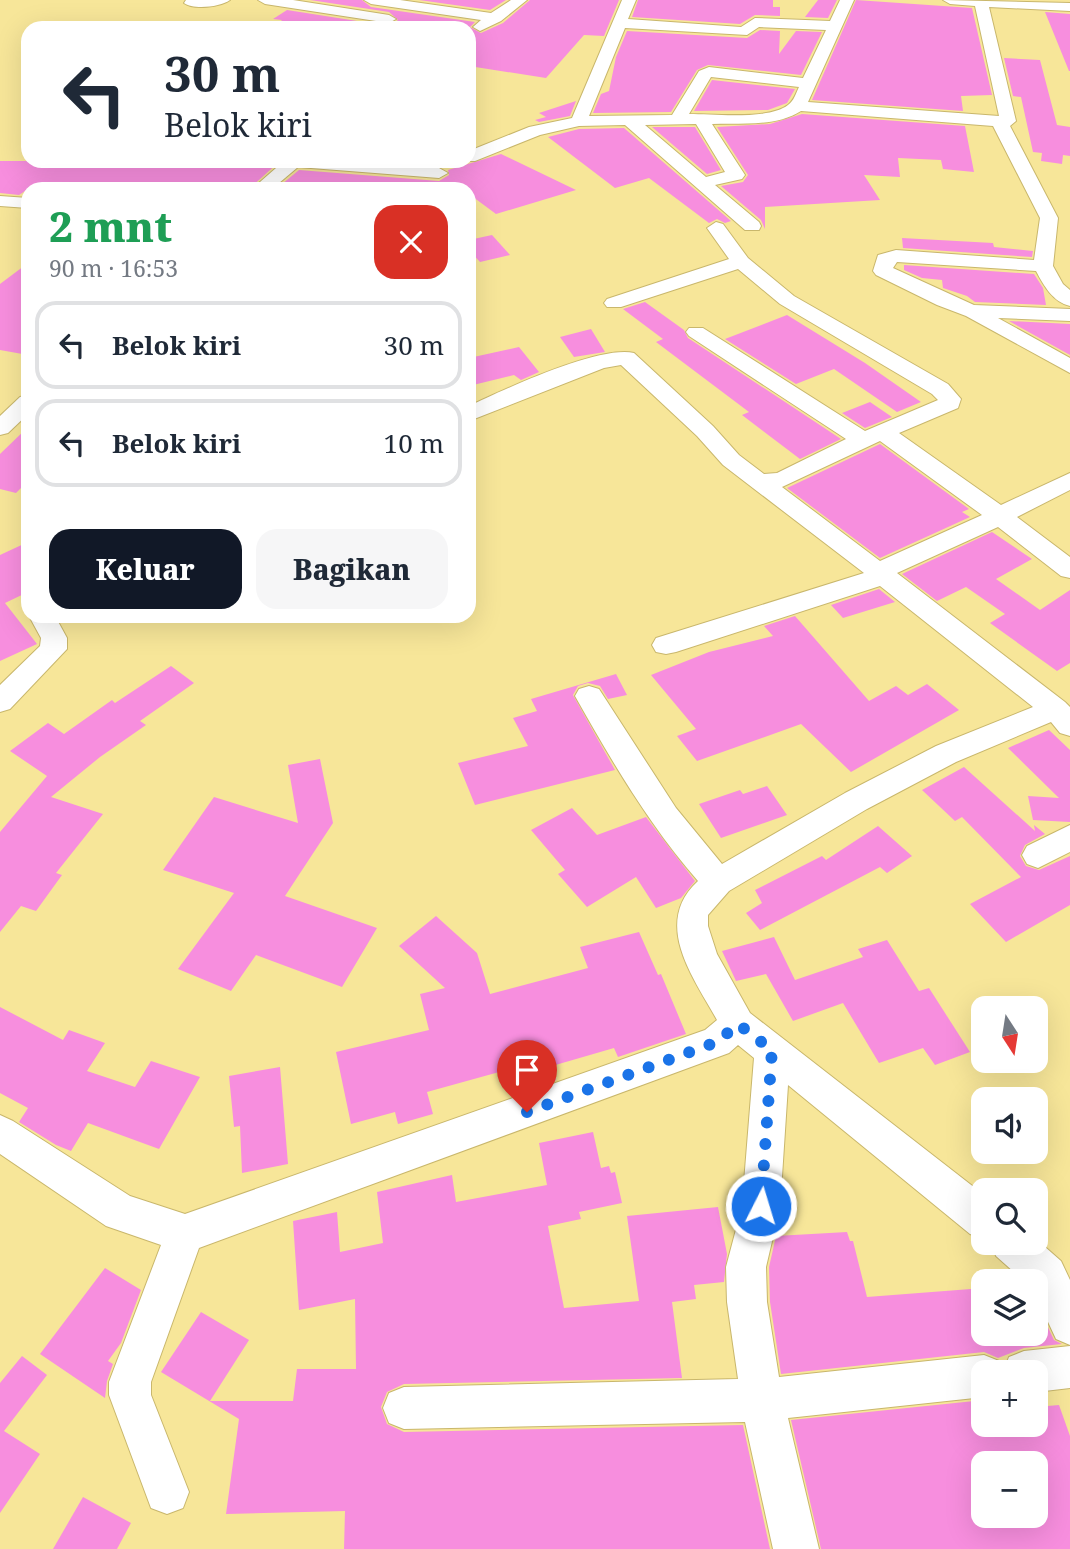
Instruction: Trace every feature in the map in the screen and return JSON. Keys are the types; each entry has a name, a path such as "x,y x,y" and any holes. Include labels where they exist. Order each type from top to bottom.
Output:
{"street":[{"path":"191,3 223,0"},
{"path":"265,0 394,20 392,21"},
{"path":"371,0 496,18"},
{"path":"476,30 520,0"},
{"path":"579,121 629,0"},
{"path":"798,106 847,0"},
{"path":"950,0 1017,1 1070,6"},
{"path":"476,154 534,131 579,121 777,117 798,106 1000,123 1008,121 981,1"},
{"path":"620,23 741,31 747,31 755,22 837,26"},
{"path":"678,119 704,74 709,72 809,83"},
{"path":"701,119 736,175 702,183"},
{"path":"629,120 752,226"},
{"path":"1000,123 1049,218 1043,265 1055,287 1070,300"},
{"path":"270,182 287,168"},
{"path":"373,168 439,173 447,182"},
{"path":"439,173 438,169 440,168"},
{"path":"0,201 21,202"},
{"path":"716,228 741,262 787,300 940,389 950,399 950,403 782,480 759,482"},
{"path":"1043,265 896,256 885,259 883,271 943,301 971,311 1070,367"},
{"path":"614,303 741,262"},
{"path":"971,311 1070,315"},
{"path":"696,332 873,436 1000,516 1070,570"},
{"path":"476,411 600,362 626,358 705,431 731,460 884,576 1062,717"},
{"path":"0,428 21,408"},
{"path":"884,576 884,569 1000,516 1070,480"},
{"path":"666,645 884,576"},
{"path":"0,702 53,649 55,643 45,623"},
{"path":"589,696 638,775 690,849 719,882"},
{"path":"971,1210 738,1024 693,937 692,916 700,897 719,882 878,789 946,754 1062,717"},
{"path":"1038,855 1070,837"},
{"path":"0,1133 120,1212 185,1234 692,1052 717,1042 738,1024"},
{"path":"772,1050 761,1206 746,1267 747,1302 762,1400 796,1549"},
{"path":"167,1493 130,1395 130,1382 185,1234"},
{"path":"1025,1255 1047,1275 1070,1325"},
{"path":"1048,1369 1070,1367"},
{"path":"404,1408 762,1400 971,1377"}],"building":[{"path":"310,0 362,0 371,7 468,21 396,21 389,12"},
{"path":"419,0 506,0 490,10"},
{"path":"530,0 619,0 604,36 584,35 546,78 476,67 476,30 481,33 503,23"},
{"path":"638,0 773,0 773,7 780,7 780,16 755,15 740,24 632,17"},
{"path":"818,0 837,0 828,18 805,17"},
{"path":"856,0 972,8 992,95 961,96 963,111 812,100"},
{"path":"287,10 357,21 273,19"},
{"path":"1045,12 1070,14 1070,71 1069,71"},
{"path":"760,30 780,31 779,54 796,31 822,32 801,75 708,65 697,70 671,112 593,113 601,94 609,91 616,57 627,31 747,38"},
{"path":"1004,58 1040,60 1057,125 1070,127 1070,156 1063,155 1062,164 1041,161 1042,153 1033,152 1021,97 1013,96"},
{"path":"712,80 795,89 787,103 768,110 694,111"},
{"path":"576,101 570,116 539,122 535,120 546,117 539,113"},
{"path":"802,114 965,126 974,172 943,169 941,160 898,158 900,177 864,175 880,200 765,207 765,229 761,220 721,186 743,182 748,175 717,127 770,124"},
{"path":"652,127 695,127 721,170 707,174"},
{"path":"624,128 731,221 725,223 717,219 709,223 649,178 615,188 548,137 579,129"},
{"path":"501,154 576,190 496,214 476,199 476,182 284,182 299,170 439,181 449,175 448,170 476,168 476,162"},
{"path":"0,161 21,161 21,168 272,168 257,182 21,182 19,195 0,193"},
{"path":"492,235 510,255 480,262 476,258 476,238"},
{"path":"902,238 993,243 994,247 1033,251 1032,257 903,248"},
{"path":"904,265 1034,274 1043,288 1046,305 975,302 967,296 943,288 942,280 922,278 904,270"},
{"path":"21,268 21,354 0,350 0,284"},
{"path":"645,302 684,330 688,338 841,439 800,459 742,415 749,412 656,342 663,339 623,309"},
{"path":"787,315 865,363 921,402 897,412 834,369 796,384 725,339"},
{"path":"1009,321 1070,324 1070,355"},
{"path":"591,329 605,352 574,357 560,337"},
{"path":"519,347 539,372 521,380 514,375 476,384 476,356"},
{"path":"870,402 892,417 865,428 842,413"},
{"path":"21,434 21,488 16,493 0,489 0,454"},
{"path":"880,444 969,509 962,512 970,517 880,558 787,488"},
{"path":"992,532 1032,559 996,579 1040,610 1070,590 1070,663 1057,671 990,623 1005,614 966,587 937,601 902,574"},
{"path":"21,545 21,595 5,603 37,644 0,661 0,555"},
{"path":"879,589 895,602 843,618 831,605"},
{"path":"795,616 869,701 896,686 908,695 927,684 959,710 851,772 801,724 697,761 677,736 696,729 651,675 709,652 773,636 764,626"},
{"path":"171,666 194,683 140,721 146,725 100,757 51,797 103,814 56,873 62,875 36,911 21,906 0,932 0,832 47,776 10,751 48,723 64,734 112,700 115,703"},
{"path":"616,674 627,695 608,699 600,686 588,683 578,686 573,695 615,770 475,805 458,763 528,746 513,718 537,711 531,699"},
{"path":"1049,730 1070,750 1070,822 1033,820 1028,796 1059,798 1008,748"},
{"path":"320,759 333,823 285,896 377,928 342,987 256,955 231,991 178,969 234,893 163,870 214,797 298,823 288,765"},
{"path":"964,767 1035,831 1034,825 1045,834 1025,845 1020,856 1026,866 1039,870 1070,856 1070,905 1006,942 970,904 1021,877 962,817 955,821 922,790"},
{"path":"767,786 787,815 721,838 699,804 740,790 743,794"},
{"path":"572,808 597,835 646,817 695,881 681,898 656,908 636,877 587,907 558,874 565,870 531,830"},
{"path":"878,826 912,856 887,873 880,867 760,930 746,913 762,903 755,890 822,856 826,860"},
{"path":"436,916 477,953 490,994 588,968 580,947 639,932 658,975 661,974 686,1034 618,1057 614,1048 552,1066 556,1080 532,1088 524,1065 427,1092 433,1114 398,1124 395,1112 351,1124 336,1052 429,1030 420,994 445,988 399,946"},
{"path":"774,937 795,980 863,957 858,949 887,940 919,991 929,988 970,1052 935,1065 923,1048 879,1063 843,1003 793,1021 766,974 736,981 722,951"},
{"path":"0,1007 63,1040 69,1030 105,1043 87,1071 135,1087 151,1061 200,1077 159,1149 88,1123 71,1151 19,1122 28,1108 0,1093"},
{"path":"280,1067 288,1164 242,1173 240,1126 234,1127 229,1076"},
{"path":"593,1132 601,1168 609,1166 611,1173 615,1172 622,1203 579,1212 581,1219 548,1226 564,1308 639,1301 627,1216 718,1207 727,1254 724,1282 694,1285 696,1299 672,1302 682,1378 404,1384 387,1392 381,1407 387,1424 404,1432 743,1425 770,1549 344,1549 345,1511 226,1514 239,1419 161,1372 201,1312 249,1340 210,1401 293,1401 297,1369 356,1369 355,1299 299,1310 293,1221 337,1212 340,1252 383,1243 377,1192 452,1175 456,1202 547,1185 539,1143"},
{"path":"847,1232 850,1241 853,1241 867,1297 971,1289 971,1346 1043,1346 1024,1348 998,1358 984,1352 781,1374 770,1302 769,1267 776,1236"},
{"path":"105,1268 141,1290 121,1343 108,1361 113,1364 105,1398 40,1354"},
{"path":"1048,1327 1054,1340 1062,1344 1048,1345"},
{"path":"22,1356 47,1375 4,1431 40,1454 0,1513 0,1383"},
{"path":"971,1401 971,1437 1048,1437 1048,1406 1059,1405 1070,1436 1070,1549 821,1549 791,1420"},
{"path":"83,1497 131,1523 117,1549 53,1549"}],"route":[{"path":"527,1112 717,1042 738,1024 772,1050 761,1206"}]}
